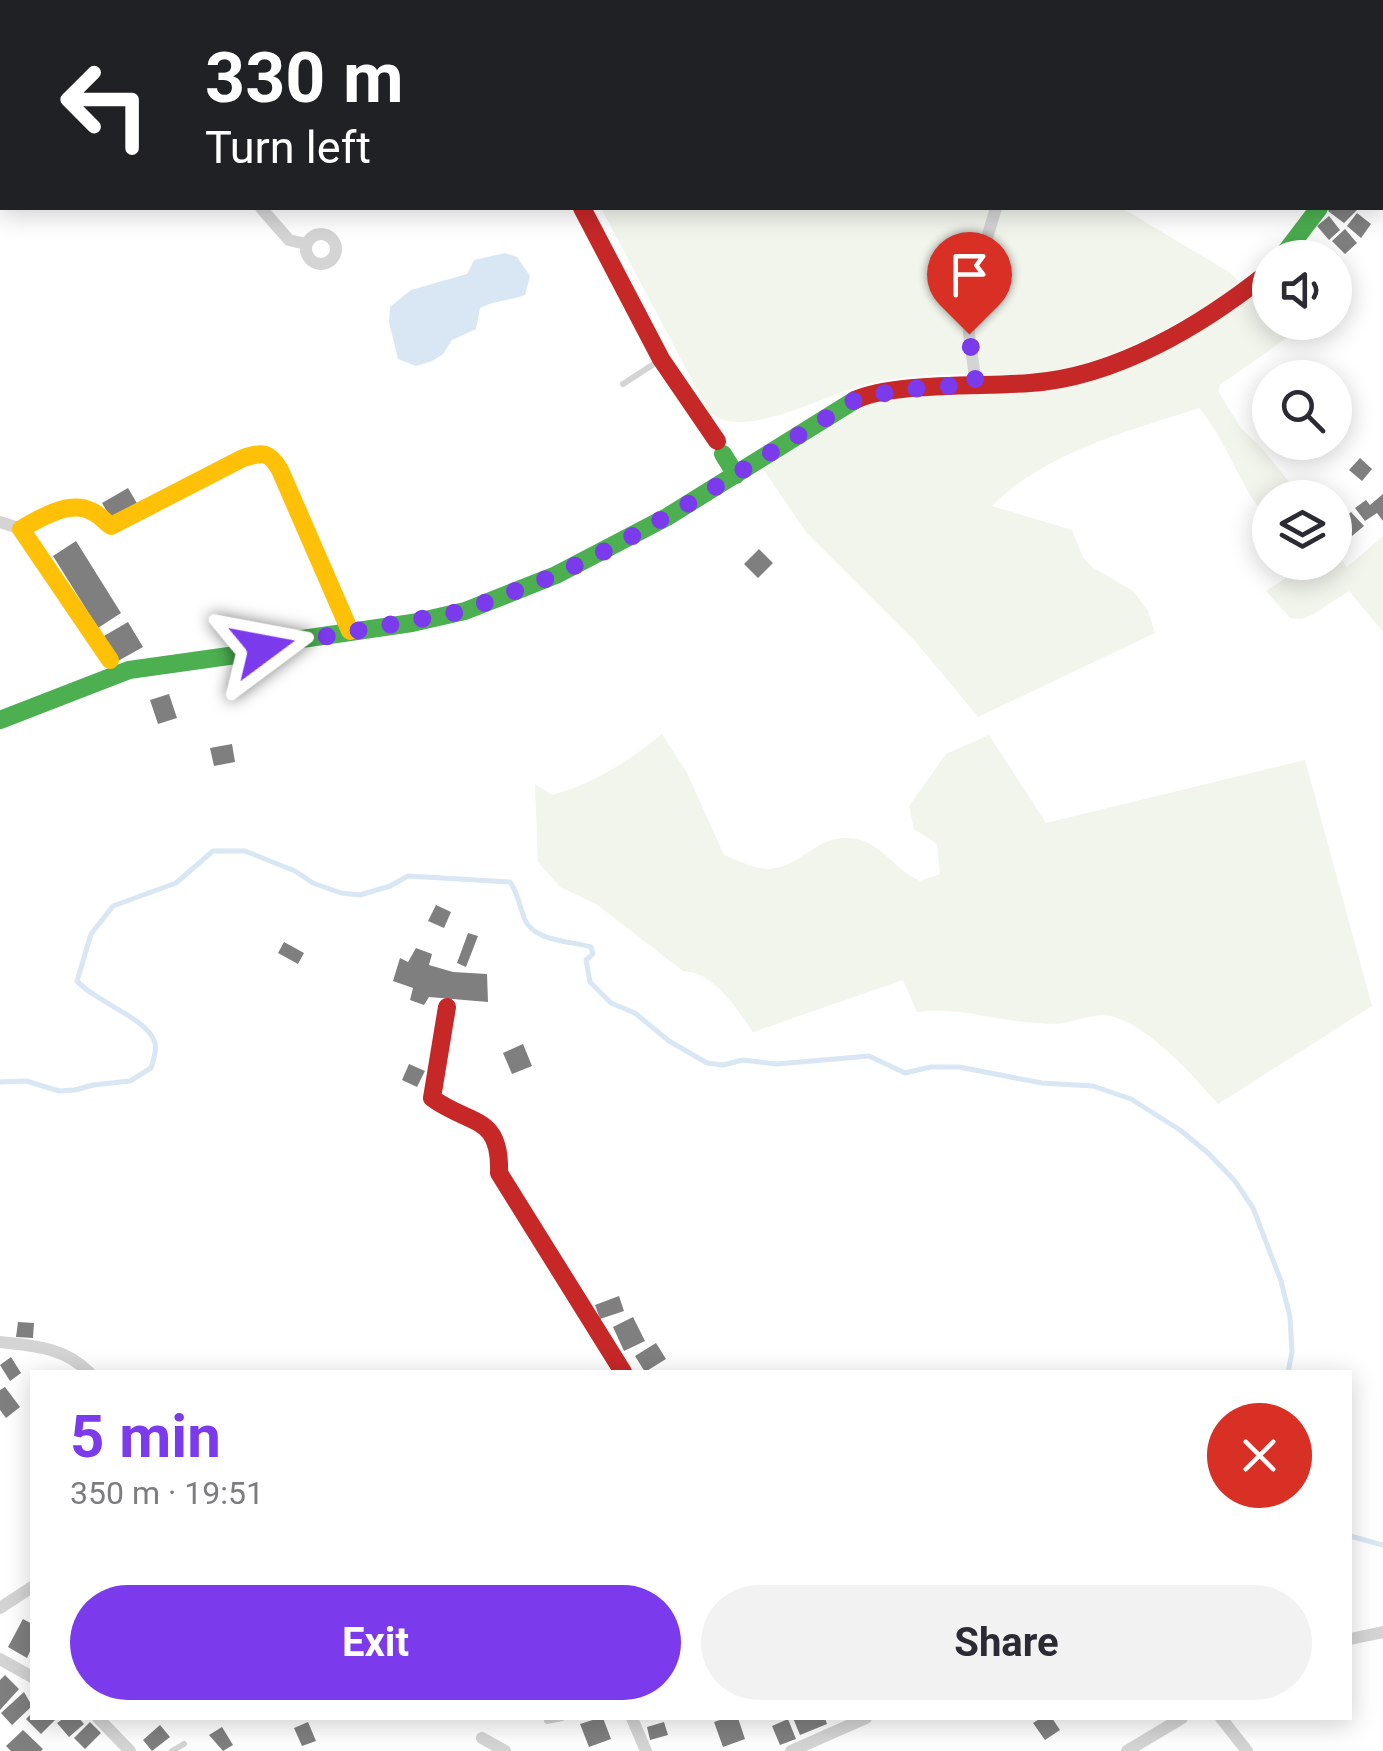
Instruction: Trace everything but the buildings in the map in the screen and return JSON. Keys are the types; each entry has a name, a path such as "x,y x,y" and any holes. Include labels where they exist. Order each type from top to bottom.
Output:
{"street":[{"path":"263,210 288,240 306,244"},
{"path":"583,210 661,359 736,476"},
{"path":"976,384 968,301 995,210"},
{"path":"1295,240 1317,210"},
{"path":"0,720 129,670 244,654 302,639 452,615 556,575 667,517 860,397 911,389 1051,382 1154,344 1230,304 1252,286"},
{"path":"21,529 80,507 96,513 104,524 111,526 243,458 267,453 282,476 350,632"},
{"path":"0,522 21,529 110,660"},
{"path":"447,1007 432,1098 447,1112 488,1128 502,1150 499,1174 623,1370"},
{"path":"0,1342 55,1349 74,1358 86,1370"},
{"path":"0,1608 30,1589"},
{"path":"1352,1638 1383,1632"},
{"path":"0,1658 30,1676"},
{"path":"100,1720 130,1751"},
{"path":"633,1720 646,1751"},
{"path":"791,1751 861,1720"},
{"path":"1126,1751 1179,1720"},
{"path":"1223,1720 1247,1751"},
{"path":"482,1738 505,1751"}],"lane":[{"path":"623,384 661,359"},
{"path":"547,1721 552,1720"},
{"path":"172,1751 184,1744"}],"shaded area":[{"path":"602,210 1125,210 1229,272 1244,286 1135,344 1055,373 896,379 851,389 787,413 743,422 724,420 709,412"},
{"path":"505,253 517,257 530,276 525,295 480,308 476,329 452,340 443,354 432,361 416,366 398,359 389,322 390,307 411,290 467,274 474,260"},
{"path":"1252,295 1252,340 1284,340 1252,360 1220,385 1218,391 1252,438 1252,460 1272,460 1287,480 1252,480 1252,498 1199,408 1089,445 1013,487 992,506 1072,530 1083,557 1092,567 1133,591 1148,611 1155,633 978,717 916,642 806,532 763,469 852,405 884,397 1031,391 1233,311"},
{"path":"1383,536 1383,632 1349,591 1302,619 1290,618 1266,591 1283,580 1352,580 1352,563"},
{"path":"662,734 687,773 724,855 769,869 790,863 826,842 858,839 877,848 920,881 940,874 937,844 914,829 909,806 946,754 989,735 1046,823 1305,760 1372,1006 1218,1104 1169,1052 1124,1021 1099,1015 1045,1024 959,1012 917,1012 903,980 753,1032 714,984 683,971 596,904 560,887 538,862 535,784 552,795 582,784 623,762"}],"waterway":[{"path":"0,1082 26,1081 59,1091 75,1090 130,1081 151,1068 155,1043 150,1034 77,981 91,934 113,906 176,883 213,851 245,851 295,871 313,883 360,895 408,876 510,882 525,920 537,933 591,947 593,954 586,960 590,982 611,1003 635,1013 669,1041 707,1063 723,1065 743,1060 777,1064 869,1056 905,1073 931,1067 959,1067 1042,1083 1093,1086 1131,1099 1208,1153 1235,1181 1253,1208 1281,1281 1290,1317 1292,1352 1288,1370"},
{"path":"1352,1537 1383,1545"}],"traffic: fast":[{"path":"1295,240 1317,210"},
{"path":"0,720 129,670 243,654 302,639 465,611 556,575 667,517 855,400"},
{"path":"723,454 736,475"}],"traffic: slow":[{"path":"110,660 21,529 55,512 73,508 94,512 111,526 243,458 256,455 269,456 280,470 350,631"}],"traffic: jam":[{"path":"583,210 661,359 717,441"},
{"path":"855,400 892,390 1030,383 1095,370 1158,345 1252,284"},
{"path":"447,1007 432,1098 489,1131 495,1140 499,1173 622,1370"}],"route":[{"path":"263,648 452,615 556,575 667,517 860,397 976,384 969,334"}]}
